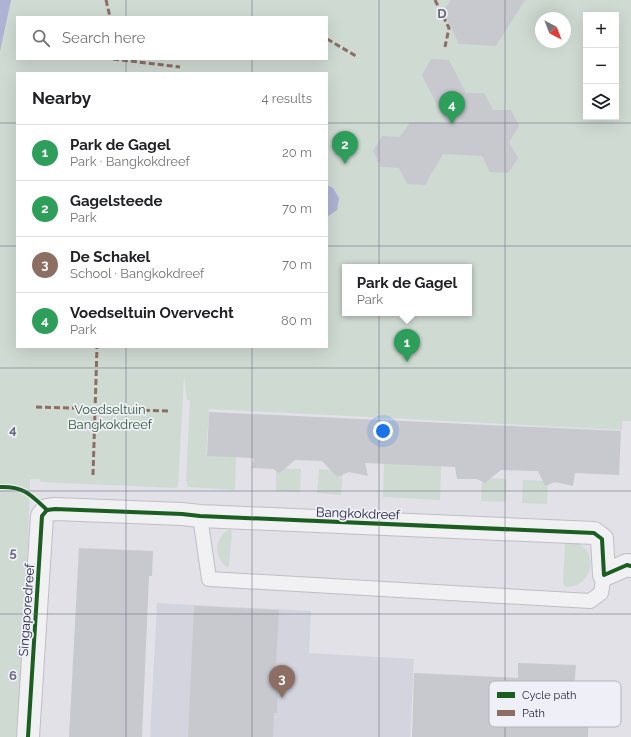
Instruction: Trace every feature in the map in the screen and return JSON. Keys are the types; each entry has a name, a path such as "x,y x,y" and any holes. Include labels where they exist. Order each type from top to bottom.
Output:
{"street":[{"name":"Bangkokdreef","path":"48,510 55,509 182,514 594,533 602,539 604,575"},
{"name":"Singaporedreef","path":"28,737 42,516 48,510"},
{"path":"604,575 627,565 631,566"}],"lane":[{"name":"Bangkokdreef","path":"200,516 209,580 590,601 601,593 604,575"}],"shaded area":[{"path":"157,603 311,611 309,653 414,659 410,737 150,737"}],"green space":[{"name":"Voedseltuin Bangkokdreef","path":"0,0 631,0 631,421 622,421 622,430 209,409 206,455 236,457 235,490 188,487 186,481 190,400 187,400 184,376 178,486 175,488 42,482 39,479 30,479 22,737 0,737"},
{"path":"384,463 441,466 440,500 383,497"},
{"path":"276,468 301,469 300,492 276,491"},
{"path":"319,469 343,471 341,495 317,493"},
{"path":"482,478 507,479 506,502 481,501"},
{"path":"523,480 548,481 547,504 522,503"},
{"path":"230,529 232,531 229,566 227,567 219,558 217,547 221,537"},
{"path":"568,542 578,544 585,549 591,564 589,572 584,580 577,585 566,587 563,583 565,544"}],"water":[{"path":"0,0 11,0 0,51"},
{"path":"328,186 333,188 339,198 337,210 328,216"}],"building":[{"path":"451,0 525,0 496,46 459,44 443,11"},
{"path":"431,59 449,60 466,93 484,93 493,110 511,110 519,126 509,142 518,158 508,173 490,172 482,156 443,154 425,185 407,184 399,168 381,167 373,151 382,136 400,137 410,122 446,123 422,75"},
{"path":"209,412 621,431 619,475 575,473 573,486 555,482 545,486 538,471 501,470 485,483 477,479 457,479 455,467 365,463 368,476 349,472 337,477 322,461 295,460 280,473 273,469 252,468 254,458 207,456"},
{"path":"79,548 153,551 152,576 149,576 142,737 69,737"},
{"path":"194,606 279,610 275,683 278,683 277,713 274,713 273,737 188,737"},
{"path":"518,663 576,665 575,681 489,681 489,727 588,727 588,737 412,737 414,673 518,678"}],"marked path":[{"path":"106,0 110,16"},
{"path":"435,0 449,28 445,47"},
{"path":"328,40 356,56"},
{"path":"121,60 180,67"},
{"path":"93,475 97,348"},
{"path":"36,407 169,411"}],"cycle path":[{"path":"0,487 15,488 26,492 47,510"},
{"path":"47,510 55,509 182,514 594,533 602,539 604,575 627,565 631,566"},
{"path":"28,737 42,516 47,510"}],"place":[{"name":"Voedseltuin Overvecht","path":"452,124"},
{"name":"Gagelsteede","path":"345,164"},
{"name":"Park de Gagel","path":"407,362"},
{"name":"De Schakel","path":"282,698"}]}
